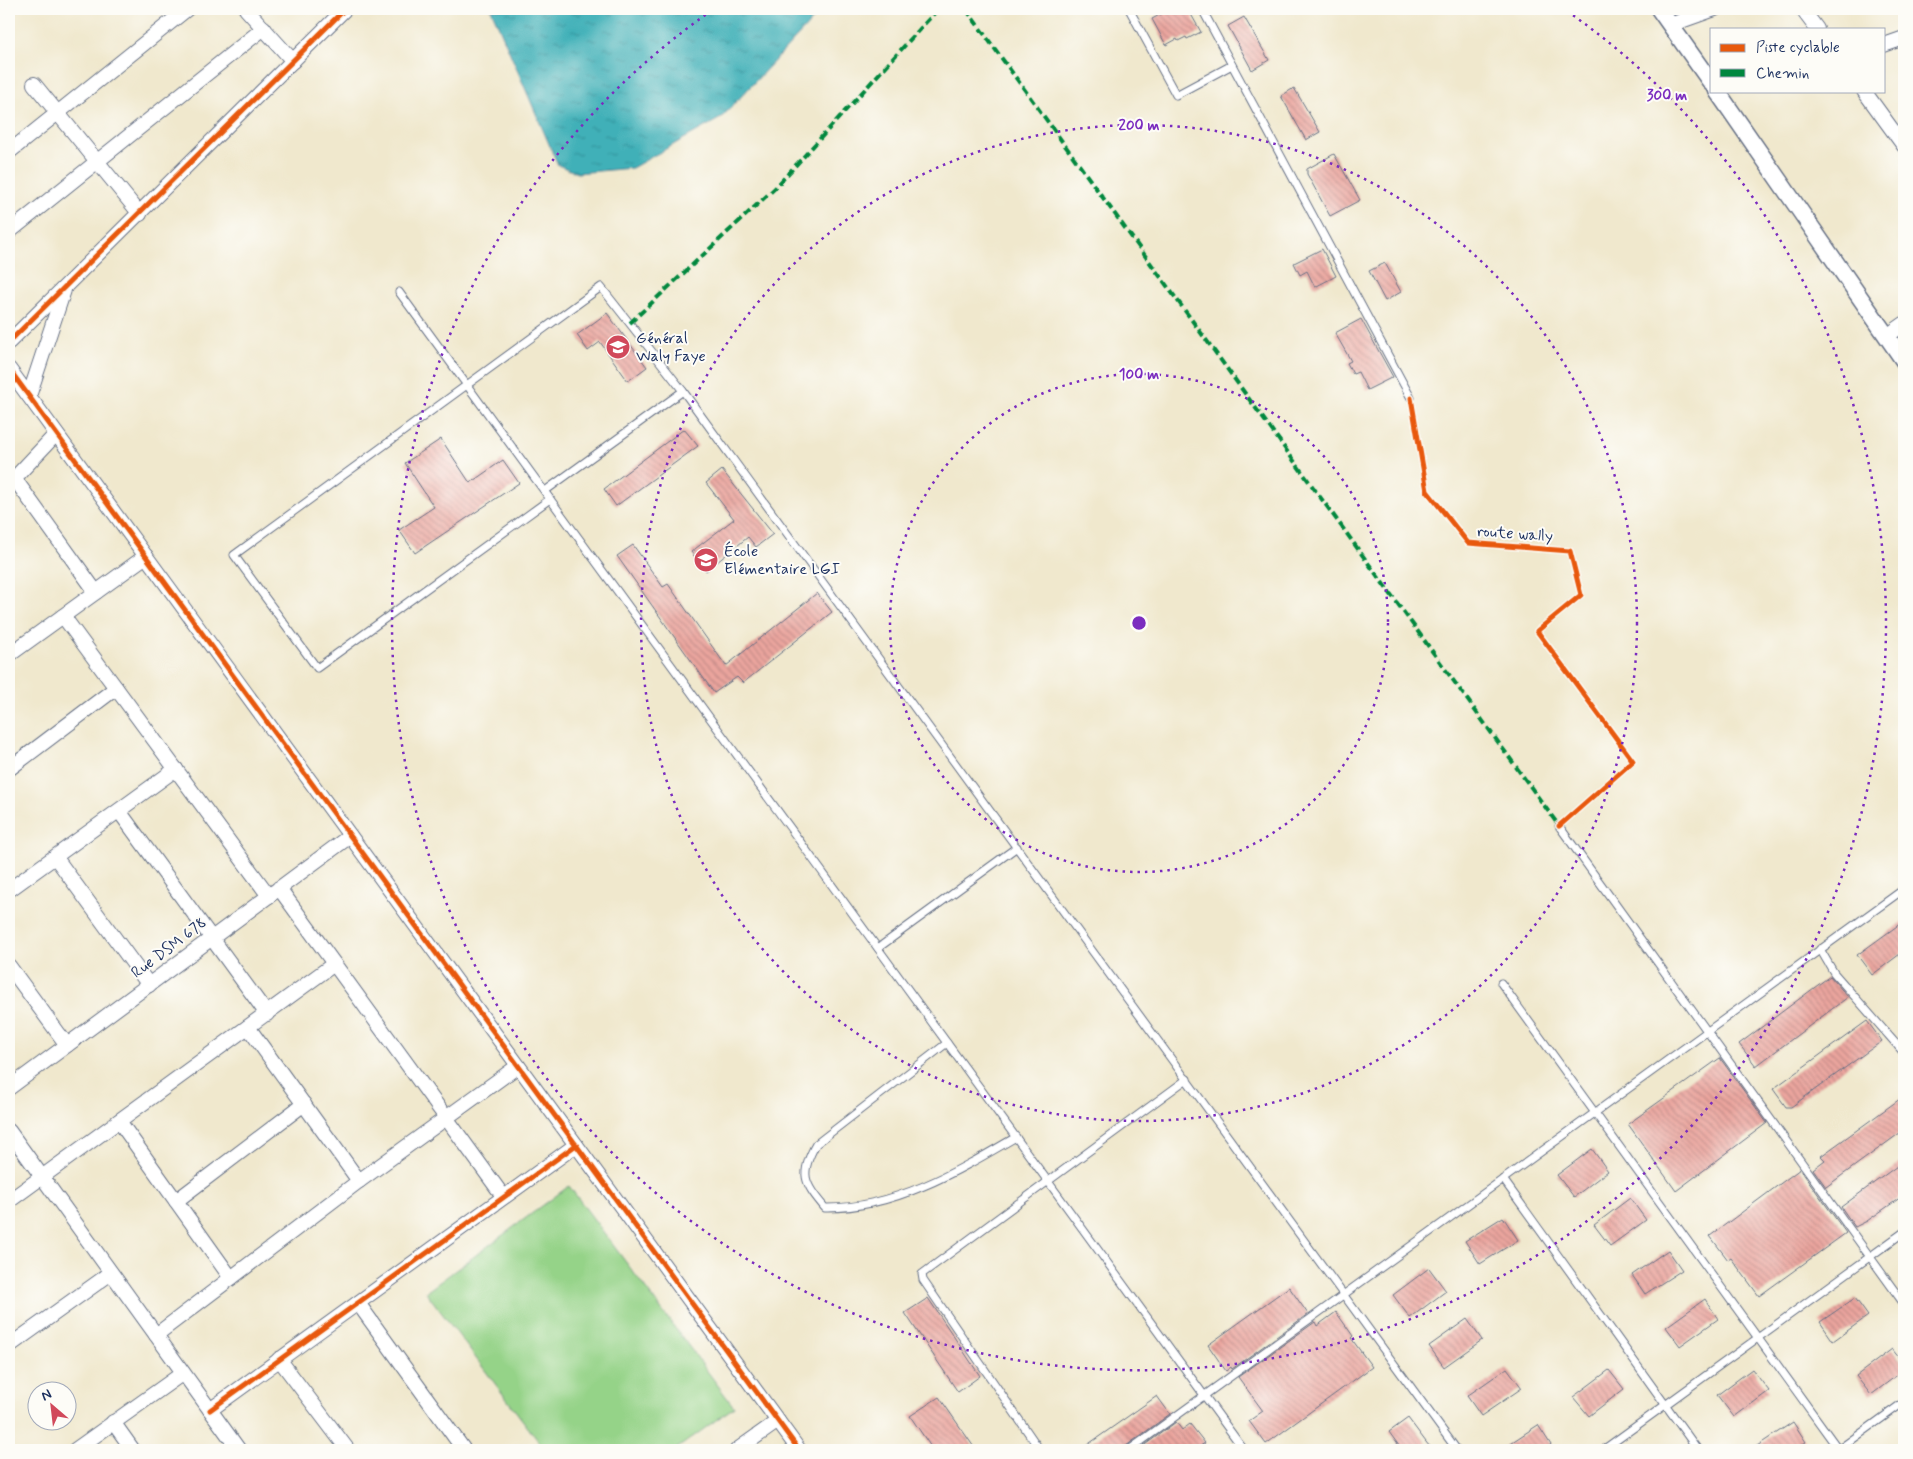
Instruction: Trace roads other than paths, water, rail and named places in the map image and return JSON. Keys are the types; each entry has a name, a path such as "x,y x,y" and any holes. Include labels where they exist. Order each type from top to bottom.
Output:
{"street":[{"path":"9,152 186,9"},
{"path":"246,9 293,61"},
{"path":"11,334 65,287 345,9"},
{"path":"1659,9 1710,81"},
{"path":"1670,25 1715,9"},
{"path":"1802,9 1816,28"},
{"path":"9,232 264,28"},
{"path":"1886,44 1904,38"},
{"path":"34,84 140,214"},
{"path":"1718,92 1904,360"},
{"path":"1865,92 1904,146"},
{"path":"29,396 65,287"},
{"path":"1887,336 1904,324"},
{"path":"9,369 799,1450"},
{"path":"56,434 11,481 96,592"},
{"path":"9,654 146,556"},
{"path":"63,616 176,769 334,964 503,1196"},
{"path":"9,769 116,688"},
{"path":"9,890 56,858 176,769"},
{"path":"119,812 267,1014"},
{"name":"Rue DSM 678","path":"9,1088 350,836"},
{"path":"56,858 149,986"},
{"path":"9,1201 334,964"},
{"path":"9,966 67,1045"},
{"path":"248,1027 359,1181"},
{"path":"156,1335 359,1181 518,1066"},
{"path":"176,1201 304,1104"},
{"path":"119,1121 231,1278"},
{"path":"9,1131 239,1450"},
{"path":"210,1410 503,1196 576,1145"},
{"path":"9,1346 111,1273"},
{"path":"358,1303 464,1450"},
{"path":"279,1359 348,1450"},
{"path":"75,1450 183,1373"},
{"path":"737,1450 778,1421"},
{"path":"113,1422 133,1450"}],"lane":[{"path":"1129,9 1176,95 1232,65"},
{"path":"1202,9 1411,398"},
{"path":"550,499 317,668 234,554 602,287 683,391 1344,1294 1456,1450"},
{"path":"399,292 1244,1450"},
{"path":"545,491 683,391"},
{"path":"1559,826 1904,1304"},
{"path":"878,948 1017,847"},
{"path":"1128,1450 1904,889"},
{"path":"1820,949 1834,973 1904,1053"},
{"path":"1502,982 1839,1450 1904,1402"},
{"path":"947,1043 816,1144 805,1163 805,1176 814,1195 825,1208 848,1209 900,1196 968,1165 1016,1137"},
{"path":"1040,1450 922,1277 922,1274 1049,1183 1187,1080"},
{"path":"1503,1179 1698,1450"},
{"path":"1603,1450 1904,1232"}],"water":[{"path":"491,9 823,9 721,118 632,168 577,173 558,165"}],"place":[{"name":"Général Waly Faye","path":"618,347"},
{"name":"École Elémentaire LGI","path":"706,560"}]}
